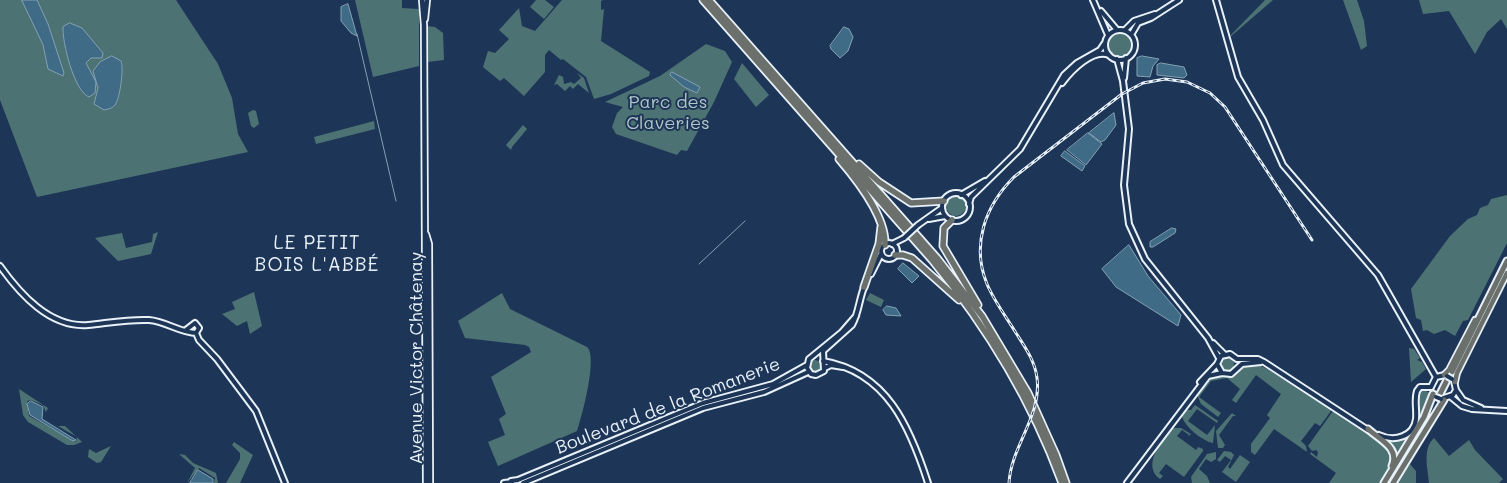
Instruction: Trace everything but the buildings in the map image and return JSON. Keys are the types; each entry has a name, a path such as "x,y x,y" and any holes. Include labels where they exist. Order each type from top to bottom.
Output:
{"highway":[{"path":"702,0 932,260 980,318 1024,395 1062,483"},
{"path":"709,0 937,258 980,318 1028,393 1056,455 1066,483"},
{"path":"806,116 856,180 885,231 888,245"},
{"path":"838,145 879,182 904,200 917,204 944,201"},
{"path":"864,287 881,234 876,214"},
{"path":"952,220 944,228 943,246 954,268 980,309 980,318"},
{"path":"896,252 908,256 918,263 980,318"},
{"path":"1450,377 1507,261"},
{"path":"1390,483 1439,398 1507,266"},
{"path":"1383,483 1427,412 1439,398"},
{"path":"1368,430 1390,447 1394,454 1394,462 1383,483"}],"main road":[{"path":"422,0 424,25"},
{"path":"424,25 426,0"},
{"name":"Avenue Victor Châtenay","path":"424,25 426,234 428,239 426,303 430,483"},
{"path":"1507,256 1449,370 1450,377 1457,373 1507,273"},
{"name":"Avenue Victor Châtenay","path":"426,483 428,410"}],"street":[{"path":"1094,0 1108,35"},
{"path":"1131,35 1135,25 1178,0"},
{"path":"1214,0 1238,77 1263,120 1283,165 1378,275 1436,378"},
{"path":"1099,10 1117,30"},
{"path":"1124,30 1134,21 1160,12"},
{"path":"993,177 961,194 951,194 944,201 942,208 945,216 952,220 959,220 966,216 971,197 993,177 1020,149 1070,69 1100,50 1108,35 1117,30 1124,30 1135,41 1134,49 1126,58 1123,81"},
{"path":"1104,44 1109,55"},
{"path":"1054,92 1071,72 1088,59 1102,53 1117,60 1123,81 1129,129 1124,185 1129,224 1145,259 1208,338 1224,354 1232,355 1236,359 1237,367"},
{"path":"1117,60 1126,58"},
{"path":"961,194 969,204"},
{"path":"825,368 823,351 848,329 856,316 864,287 881,254 888,245 902,239 942,208"},
{"path":"925,220 945,216"},
{"path":"879,261 886,259 896,252 902,239"},
{"path":"888,245 896,252"},
{"path":"881,254 886,259"},
{"path":"0,266 16,288 29,300 62,322 86,325 150,320 196,333 199,340 216,359 256,412 285,483"},
{"path":"855,370 831,365 819,374 813,375 808,372 807,365 809,360 846,328 856,316"},
{"path":"188,330 192,324 197,324 199,329 196,333"},
{"path":"1208,338 1219,358"},
{"path":"1127,483 1206,374 1224,354"},
{"path":"814,357 843,364 872,381 899,414 913,441 928,483"},
{"path":"1236,359 1258,359 1264,362 1368,430 1385,438 1395,439 1404,436 1415,423 1416,391 1420,387 1431,387"},
{"path":"1199,386 1210,375 1231,374 1237,367 1249,362 1264,362"},
{"path":"1217,364 1222,373"},
{"name":"Boulevard de la Romanerie","path":"504,483 518,480 704,403 773,384 807,365"},
{"name":"Boulevard de la Romanerie","path":"523,483 703,408 764,392 808,372"},
{"path":"1436,378 1450,377 1460,397 1467,403 1488,410"},
{"path":"1431,387 1436,378"},
{"path":"1431,387 1439,398 1451,397 1465,408 1507,411"},
{"path":"1451,397 1456,390"}],"green space":[{"path":"0,0 176,0 218,64 232,98 238,134 248,152 37,197 0,100"},
{"path":"355,0 402,0 402,8 419,9 419,66 373,77"},
{"path":"536,0 545,0 554,7 544,19 530,7"},
{"path":"562,0 603,0 601,1 601,10 604,9 601,41 650,72 649,76 611,94 594,99 586,77 549,50 545,55 545,72 524,96 504,78 500,81 483,67 488,51 495,53 509,39 499,30 519,8 522,26 535,31"},
{"path":"1265,0 1273,0 1222,44"},
{"path":"1343,0 1357,0 1364,21 1367,46 1361,50"},
{"path":"1419,0 1507,0 1507,29 1501,19 1487,32 1475,54 1449,11 1423,14"},
{"path":"426,26 435,27 443,33 444,60 427,62"},
{"path":"1120,32 1129,35 1132,44 1129,53 1120,56 1111,53 1108,44 1111,35"},
{"name":"Parc des Claveries","path":"706,44 725,51 732,62 714,102 687,151 681,150 677,155 616,134 612,127 617,113 623,107 605,102 660,76"},
{"path":"742,63 769,95 756,107 734,79"},
{"path":"577,73 584,78 589,93 578,84 573,89 570,86 565,91 557,84 554,85 559,75 563,77 564,84 571,82 574,84 581,78"},
{"path":"253,110 256,111 259,124 254,128 251,126 248,113"},
{"path":"374,121 375,129 316,144 314,137"},
{"path":"523,125 527,129 511,150 506,145"},
{"path":"1507,195 1507,243 1468,320 1463,321 1455,336 1445,330 1434,334 1427,330 1423,331 1421,320 1416,318 1411,289 1450,236 1468,219 1477,215 1480,208 1488,205 1491,199"},
{"path":"956,196 963,199 966,206 963,213 956,216 949,213 946,206 949,199"},
{"path":"158,232 151,254 118,261 95,238 122,233 126,248 152,242 153,234"},
{"path":"254,292 262,326 250,334 247,321 237,326 222,314 235,309 232,302"},
{"path":"502,293 510,309 587,347 591,362 588,387 577,431 498,466 488,442 505,435 499,419 506,414 491,377 531,352 529,347 525,345 465,338 458,321"},
{"path":"870,293 884,300 881,307 866,300"},
{"path":"1409,348 1414,349 1420,358 1417,360 1422,362 1426,369 1411,382"},
{"path":"1224,357 1230,357 1234,364 1230,371 1224,371 1220,367 1220,361"},
{"path":"817,360 820,361 820,371 813,372 810,371 809,364 810,361"},
{"path":"1259,365 1267,369 1330,408 1331,411 1320,426 1315,423 1301,441 1306,446 1307,452 1274,429 1255,455 1251,452 1251,444 1270,418 1267,415 1281,394 1256,375 1236,403 1232,400 1240,389 1227,378 1211,381 1199,397 1221,413 1218,417 1201,404 1197,395 1214,376 1234,376 1241,367"},
{"path":"19,389 48,408 46,412 43,405 31,400 27,401 29,416 76,442 77,437 82,442 67,445 28,422 23,415"},
{"path":"1426,390 1431,396 1418,424 1418,394 1420,391"},
{"path":"1195,405 1218,421 1217,423 1197,409 1188,421 1207,435 1215,425 1213,443 1199,436 1183,420 1182,416 1186,410 1191,410"},
{"path":"1337,410 1390,449 1392,464 1381,483 1329,483 1336,473 1310,454 1311,452 1317,457 1318,452 1316,450 1312,451 1308,446 1333,411"},
{"path":"1232,413 1236,416 1233,416 1219,435 1225,445 1223,448 1218,448 1216,431"},
{"path":"44,418 58,426 65,426 76,437"},
{"path":"1174,428 1181,428 1191,434 1188,437 1189,435 1182,430 1177,436 1196,450 1198,447 1203,449 1203,451 1184,477 1166,464 1159,473 1163,476 1160,479 1152,467 1155,452 1164,438"},
{"path":"1412,434 1397,460 1389,443"},
{"path":"1434,438 1449,456 1469,440 1475,450 1503,479 1499,483 1429,483 1427,453 1430,443"},
{"path":"234,442 253,455 240,483 226,483 240,459 240,453 232,445"},
{"path":"111,446 101,462 97,463 88,457 89,449 96,453"},
{"path":"1224,451 1231,452 1234,455 1228,467 1230,469 1240,455 1250,462 1236,482 1222,472 1231,460 1225,456 1220,462 1217,460"},
{"path":"1216,452 1216,459 1211,462 1206,459 1199,469 1207,476 1210,483 1192,483 1191,477 1207,454"},
{"path":"179,454 185,455 193,463 216,473 218,483 214,483 215,478 199,468 187,483 195,468"},
{"path":"1410,464 1416,471 1416,483 1397,483"}],"water":[{"path":"22,0 37,0 48,24 64,73 63,76 48,69 43,45"},
{"path":"348,4 357,36 351,33 341,21 341,7"},
{"path":"70,23 82,28 103,53 102,58 91,58 86,63 96,82 95,93 89,97 78,86 67,54 63,27"},
{"path":"844,27 849,29 853,37 848,51 840,58 830,46"},
{"path":"112,56 121,61 121,83 117,102 113,107 104,110 94,104 98,88 93,71 100,62"},
{"path":"1142,56 1159,59 1153,66 1150,77 1137,76 1137,58"},
{"path":"1161,63 1184,67 1187,75 1184,78 1157,75 1157,65"},
{"path":"672,72 700,87 697,93 684,87 670,75"},
{"path":"1114,113 1116,125 1105,140 1101,142 1089,133"},
{"path":"1088,133 1102,144 1086,165 1067,150"},
{"path":"1065,151 1085,166 1082,171 1061,156"},
{"path":"1172,228 1176,229 1175,233 1150,247 1150,242"},
{"path":"1129,245 1148,276 1181,315 1178,326 1116,287 1102,269"},
{"path":"903,263 919,276 912,283 898,269"},
{"path":"887,306 896,308 901,316 886,315 883,310"},
{"path":"31,401 43,407 42,419 76,440 73,441 30,415 27,404"},
{"path":"198,470 213,479 213,483 190,483"}],"waterway":[{"path":"357,34 396,201"},
{"path":"699,264 745,221"}],"railway":[{"path":"1009,483 1015,456 1035,405 1037,378 1029,354 987,284 980,255 981,241 988,213 995,200 1014,177 1122,94 1143,83 1165,79 1187,82 1210,93 1225,107 1312,240"}],"district":[{"name":"LE PETIT BOIS L'ABBÉ","path":"317,254"}]}
